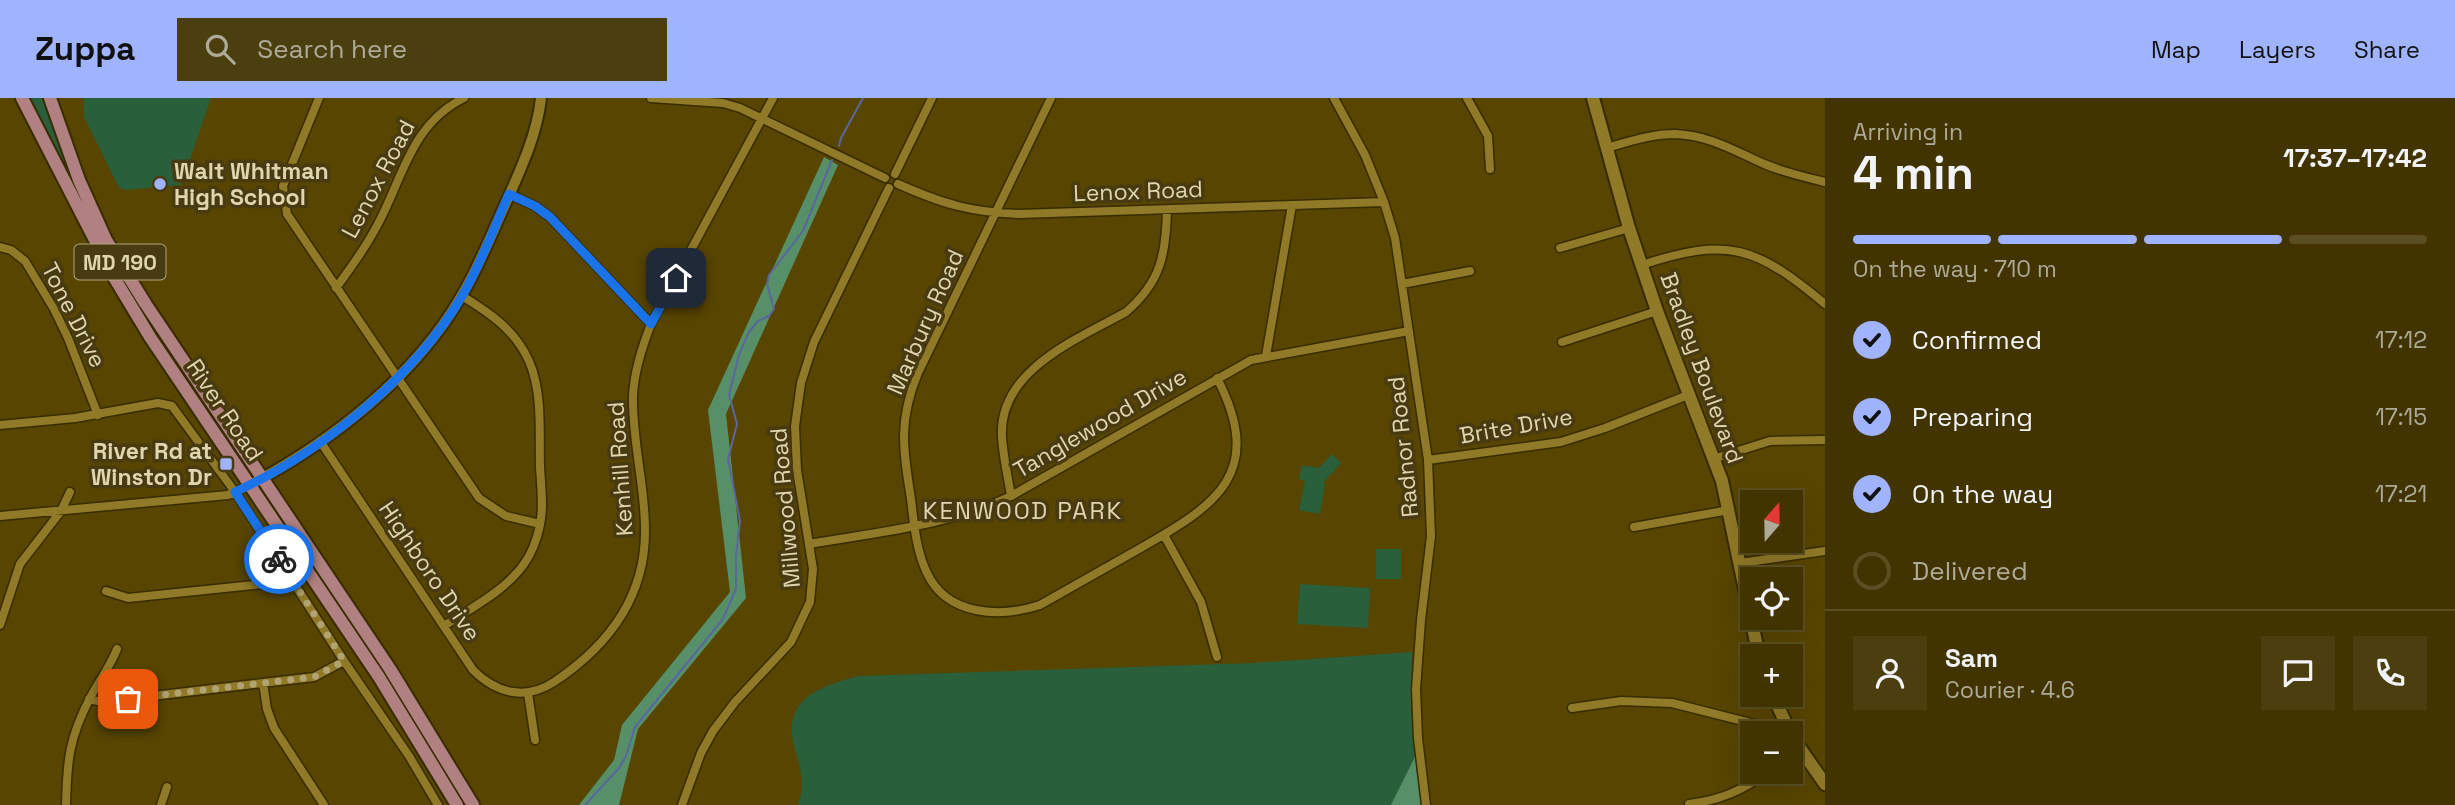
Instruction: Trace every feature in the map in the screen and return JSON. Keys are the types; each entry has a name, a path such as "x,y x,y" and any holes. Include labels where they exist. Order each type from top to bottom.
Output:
{"main road":[{"name":"River Road","path":"22,98 115,279 150,337 379,677 457,805"},
{"name":"River Road","path":"50,98 79,180 106,240 145,303 390,669 471,802"},
{"name":"Bradley Boulevard","path":"1593,98 1629,228 1729,510 1757,644"},
{"path":"1803,760 1825,784"}],"street":[{"path":"319,98 286,177 283,200 287,214 396,379 479,498 506,516 540,524"},
{"name":"Lenox Road","path":"336,288 380,221 417,140 430,121 464,98"},
{"path":"0,516 228,495 264,478 360,412 396,379 438,331 462,296 534,132 541,98"},
{"path":"651,98 723,103 762,118 885,178"},
{"name":"Kenhill Road","path":"528,693 547,687 594,652 620,619 635,585 643,557 645,529 633,394 640,354 651,324 773,98"},
{"path":"895,174 932,98"},
{"name":"Marbury Road","path":"1051,98 918,373 906,407 903,445 915,527 928,575 941,592 962,606 981,612 1002,614 1040,605 1164,534 1208,505 1228,478 1235,457 1237,435 1230,404 1217,378"},
{"name":"Radnor Road","path":"1334,98 1365,155 1395,238 1428,460 1431,536 1416,689 1418,738 1426,805"},
{"path":"1467,98 1488,136 1490,169"},
{"path":"1606,148 1654,135 1695,135 1717,141 1763,164 1825,181"},
{"path":"888,174 895,174 898,184 889,188 885,185 885,178 888,174"},
{"name":"Lenox Road","path":"898,184 939,202 996,213 1384,202"},
{"name":"Millwood Road","path":"682,805 701,753 713,731 791,642 810,602 813,587 797,470 795,426 801,383 814,342 889,188"},
{"path":"509,194 535,206 550,217 651,324"},
{"path":"1266,356 1292,205"},
{"path":"1011,496 1002,436 1003,419 1013,394 1025,376 1043,361 1126,312 1137,302 1158,272 1164,255 1167,210"},
{"path":"1560,248 1629,228"},
{"name":"Tone Drive","path":"0,247 11,250 25,261 54,309 74,351 98,415"},
{"path":"1642,265 1676,253 1698,249 1725,249 1771,262 1825,304"},
{"path":"1402,284 1470,271"},
{"path":"444,626 515,576 532,551 540,524 537,387 530,362 503,323 462,296"},
{"path":"1562,342 1657,311"},
{"name":"Tanglewood Drive","path":"809,544 915,527 980,511 1251,360 1409,331"},
{"name":"Brite Drive","path":"1428,460 1561,442 1605,428 1688,395"},
{"path":"0,425 98,415 158,403 172,406 235,492 409,756 438,805"},
{"path":"1713,459 1770,441 1825,440"},
{"name":"Highboro Drive","path":"320,441 473,670 485,682 507,692 528,693"},
{"path":"0,625 2,610 20,564 61,511 70,492"},
{"path":"1634,527 1729,510"},
{"path":"1164,534 1201,602 1217,657"},
{"path":"1740,563 1825,551"},
{"path":"106,592 128,598 293,581"},
{"path":"66,805 68,753 89,699 111,667 117,649"},
{"path":"89,699 102,702 314,677 344,661"},
{"path":"263,683 267,709 274,728 324,805"},
{"path":"528,693 535,740"},
{"path":"1572,708 1621,701 1672,703 1743,721"},
{"path":"1689,804 1727,797 1750,784"},
{"path":"161,805 167,787"}],"green space":[{"path":"29,98 45,98 77,187 222,428 191,389 129,296 90,224"},
{"path":"84,98 211,98 181,185 126,190 119,188 84,117"},
{"path":"824,157 838,165 726,414 746,598 638,729 619,805 579,805 614,760 622,725 730,592 708,410"},
{"path":"1332,454 1341,463 1323,483 1320,514 1299,510 1305,481 1299,479 1302,465 1319,468"},
{"path":"1376,549 1401,549 1401,579 1376,579"},
{"path":"1300,584 1370,588 1368,628 1297,624"},
{"path":"1412,652 1411,704 1422,805 798,805 802,783 792,730 799,705 831,684 859,676 1254,663"},
{"path":"1415,757 1421,805 1391,805"}],"waterway":[{"path":"839,146 863,98"},
{"path":"585,805 619,768 626,756 635,727 723,619 736,589 740,521 728,459 737,424 729,395 739,355 749,332 774,309 767,284 769,275 803,231 832,160"}],"way so far":[{"path":"128,699 314,677 344,661 279,559"}],"place":[{"name":"Walt Whitman High School","path":"160,184"},
{"name":"River Rd at Winston Dr","path":"226,464"}],"district":[{"name":"KENWOOD PARK","path":"1023,510"}],"route":[{"path":"279,559 235,492 264,478 320,441 360,412 396,379 438,331 462,296 509,194 535,206 550,217 651,324 676,278"}]}
